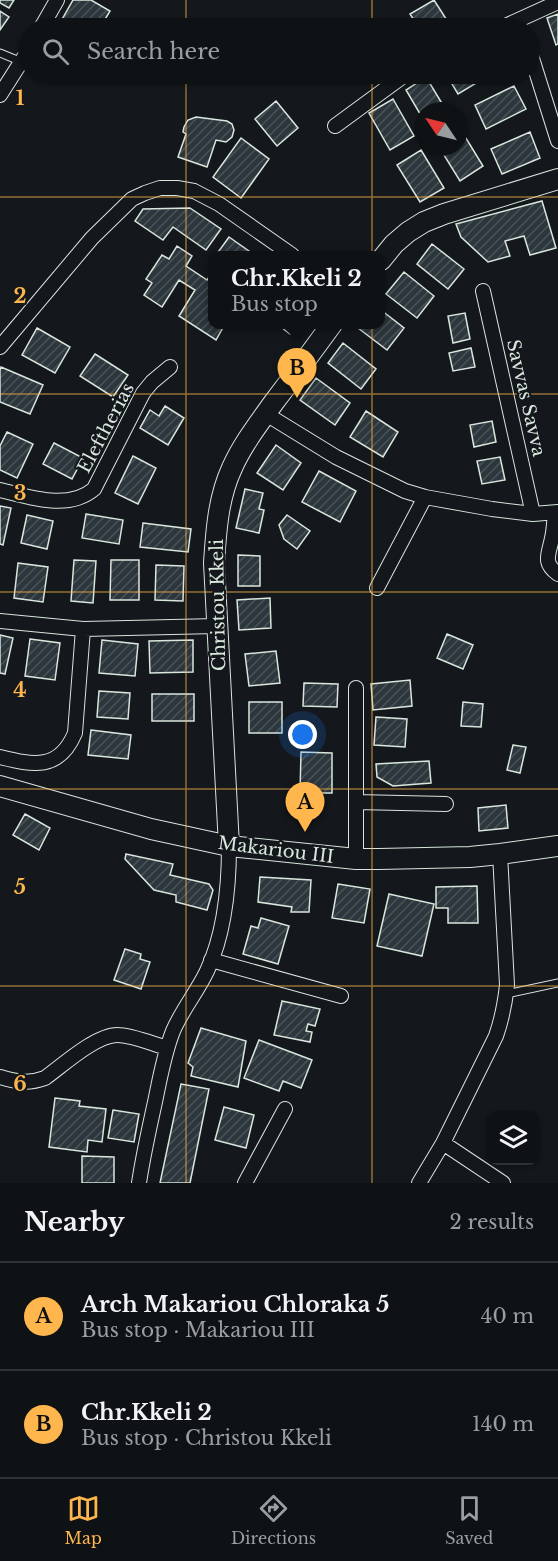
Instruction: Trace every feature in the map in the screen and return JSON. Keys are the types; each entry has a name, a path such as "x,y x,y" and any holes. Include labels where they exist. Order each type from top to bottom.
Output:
{"street":[{"path":"47,18 57,0"},
{"path":"531,18 558,2"},
{"path":"0,95 18,68"},
{"path":"335,126 392,84"},
{"path":"540,84 558,141"},
{"path":"385,256 394,244 424,222 558,179"},
{"path":"0,347 92,238 132,199 145,193 160,188 195,191 219,204 286,251"},
{"name":"Savvas Savva","path":"483,291 533,514"},
{"name":"Christou Kkeli","path":"229,846 214,563 218,521 231,470 241,451 328,329"},
{"name":"Eleftherias","path":"0,490 60,502 85,497 94,489 143,393 170,367"},
{"path":"266,414 336,457 405,491 425,497 492,509 533,514 556,512 548,563 550,568 558,574"},
{"path":"377,588 425,497"},
{"path":"0,621 82,628 217,626"},
{"path":"0,757 27,764 41,764 62,753 71,742 75,732 82,628"},
{"path":"356,688 356,859"},
{"name":"Makariou III","path":"0,786 151,829 229,846 356,859 439,858 500,854 558,846"},
{"path":"356,802 446,804"},
{"path":"139,1183 167,1048 211,960 227,891 229,846"},
{"path":"419,1183 443,1143 502,1020 506,994 506,962 500,854"},
{"path":"211,960 341,996"},
{"path":"0,1077 26,1083 45,1078 88,1046 107,1036 123,1035 167,1048"},
{"path":"245,1183 285,1109"},
{"path":"443,1143 503,1183"}],"lane":[{"path":"0,53 18,56"},
{"path":"506,994 558,983"}],"building":[{"path":"0,0 14,0 9,8 0,3"},
{"path":"73,0 91,0 110,11 106,18 63,18"},
{"path":"434,0 446,18 413,18 410,14"},
{"path":"0,11 9,17 0,30"},
{"path":"558,14 558,44 556,45 547,18"},
{"path":"415,84 430,84 441,102 414,102 406,90"},
{"path":"452,84 475,84 458,94"},
{"path":"514,86 526,109 486,129 475,105"},
{"path":"393,99 414,136 390,150 369,113"},
{"path":"276,101 298,128 277,146 255,119"},
{"path":"196,117 227,121 232,124 234,130 232,137 226,142 216,140 207,167 178,157 186,134 183,132 184,127 188,120"},
{"path":"530,132 540,158 502,174 491,149"},
{"path":"241,138 269,159 241,198 213,177"},
{"path":"468,141 483,166 460,181 445,156 468,156"},
{"path":"414,154 425,156 444,188 420,202 397,165"},
{"path":"542,201 556,248 530,255 524,236 505,241 510,256 488,262 461,237 456,224"},
{"path":"190,208 221,229 206,250 173,227 163,240 135,221 143,209"},
{"path":"229,237 249,251 219,251"},
{"path":"432,244 464,269 448,289 417,264"},
{"path":"177,246 192,256 186,266 208,278 208,329 222,329 216,340 179,316 195,290 179,280 162,307 144,295 152,283 146,279 162,255 169,259"},
{"path":"404,272 434,296 417,318 386,294"},
{"path":"385,313 404,328 387,350 359,329 385,329"},
{"path":"465,313 470,339 453,343 448,316"},
{"path":"37,328 70,347 55,373 22,355"},
{"path":"284,329 294,329 290,334"},
{"path":"343,343 376,369 361,389 328,363"},
{"path":"471,348 475,367 453,371 449,353"},
{"path":"95,354 128,375 113,397 80,376"},
{"path":"1,367 43,385 30,414 0,402"},
{"path":"316,378 350,403 335,425 300,400"},
{"path":"165,406 184,418 168,445 140,428 150,410 159,416"},
{"path":"366,411 398,432 383,457 350,437"},
{"path":"492,421 496,442 474,447 470,425"},
{"path":"7,432 33,444 17,478 0,470 0,446"},
{"path":"54,443 83,458 72,479 43,464"},
{"path":"276,445 301,463 283,490 257,473"},
{"path":"133,456 156,468 138,504 115,493"},
{"path":"500,457 505,480 482,484 477,461"},
{"path":"319,471 356,491 340,522 302,502"},
{"path":"245,489 263,493 259,509 264,510 259,533 236,528"},
{"path":"0,506 11,508 3,545 0,544"},
{"path":"86,514 123,520 119,544 82,538"},
{"path":"27,515 53,521 47,549 21,543"},
{"path":"287,515 310,531 297,549 284,539 279,525"},
{"path":"143,523 191,529 188,552 140,547"},
{"path":"238,555 260,556 260,586 238,586"},
{"path":"74,560 96,561 93,603 71,601"},
{"path":"111,560 139,560 139,600 110,600"},
{"path":"18,563 48,567 43,602 14,598"},
{"path":"156,565 184,566 183,601 155,600"},
{"path":"270,598 271,628 239,630 237,600"},
{"path":"447,634 473,645 463,669 437,658"},
{"path":"0,635 13,638 5,674 0,673"},
{"path":"30,639 60,643 55,680 25,676"},
{"path":"102,640 138,644 135,676 99,673"},
{"path":"193,640 193,672 150,673 149,641"},
{"path":"276,651 280,683 249,686 245,654"},
{"path":"410,680 412,706 373,710 371,684"},
{"path":"304,683 338,684 337,707 303,706"},
{"path":"99,691 130,693 128,719 97,717"},
{"path":"152,694 194,694 194,721 152,721"},
{"path":"249,702 282,702 282,733 249,733"},
{"path":"463,702 483,704 481,727 461,726"},
{"path":"376,717 407,719 405,747 374,745"},
{"path":"91,730 131,735 128,759 88,755"},
{"path":"513,745 526,747 520,773 507,770"},
{"path":"301,752 332,753 332,793 300,793"},
{"path":"429,761 431,783 393,786 377,777 376,764"},
{"path":"506,805 508,828 479,831 478,808"},
{"path":"25,814 50,828 39,850 13,835"},
{"path":"126,854 173,864 170,875 209,884 213,890 207,910 176,902 176,895 154,890 125,859"},
{"path":"260,877 311,880 309,912 291,912 292,907 258,902"},
{"path":"338,884 370,889 364,923 332,918"},
{"path":"477,886 478,923 448,923 448,908 436,908 436,887"},
{"path":"389,894 434,904 422,956 377,946"},
{"path":"261,918 289,926 278,964 243,954 251,926 258,928"},
{"path":"125,949 141,954 140,959 150,962 141,989 114,980"},
{"path":"282,1001 320,1009 315,1026 308,1024 306,1031 312,1032 310,1042 274,1035"},
{"path":"201,1028 246,1041 238,1087 191,1076 193,1067 188,1063"},
{"path":"259,1040 312,1060 301,1088 283,1081 279,1091 244,1078"},
{"path":"181,1084 209,1089 190,1183 160,1183"},
{"path":"55,1098 80,1101 79,1106 106,1109 102,1142 88,1140 87,1152 49,1147"},
{"path":"224,1107 254,1115 246,1148 215,1140"},
{"path":"113,1110 139,1114 134,1142 108,1138"},
{"path":"82,1156 114,1157 114,1183 82,1183"}],"place":[{"name":"Chr.Kkeli 2","path":"297,398"},
{"name":"Arch Makariou Chloraka 5","path":"305,832"}]}
